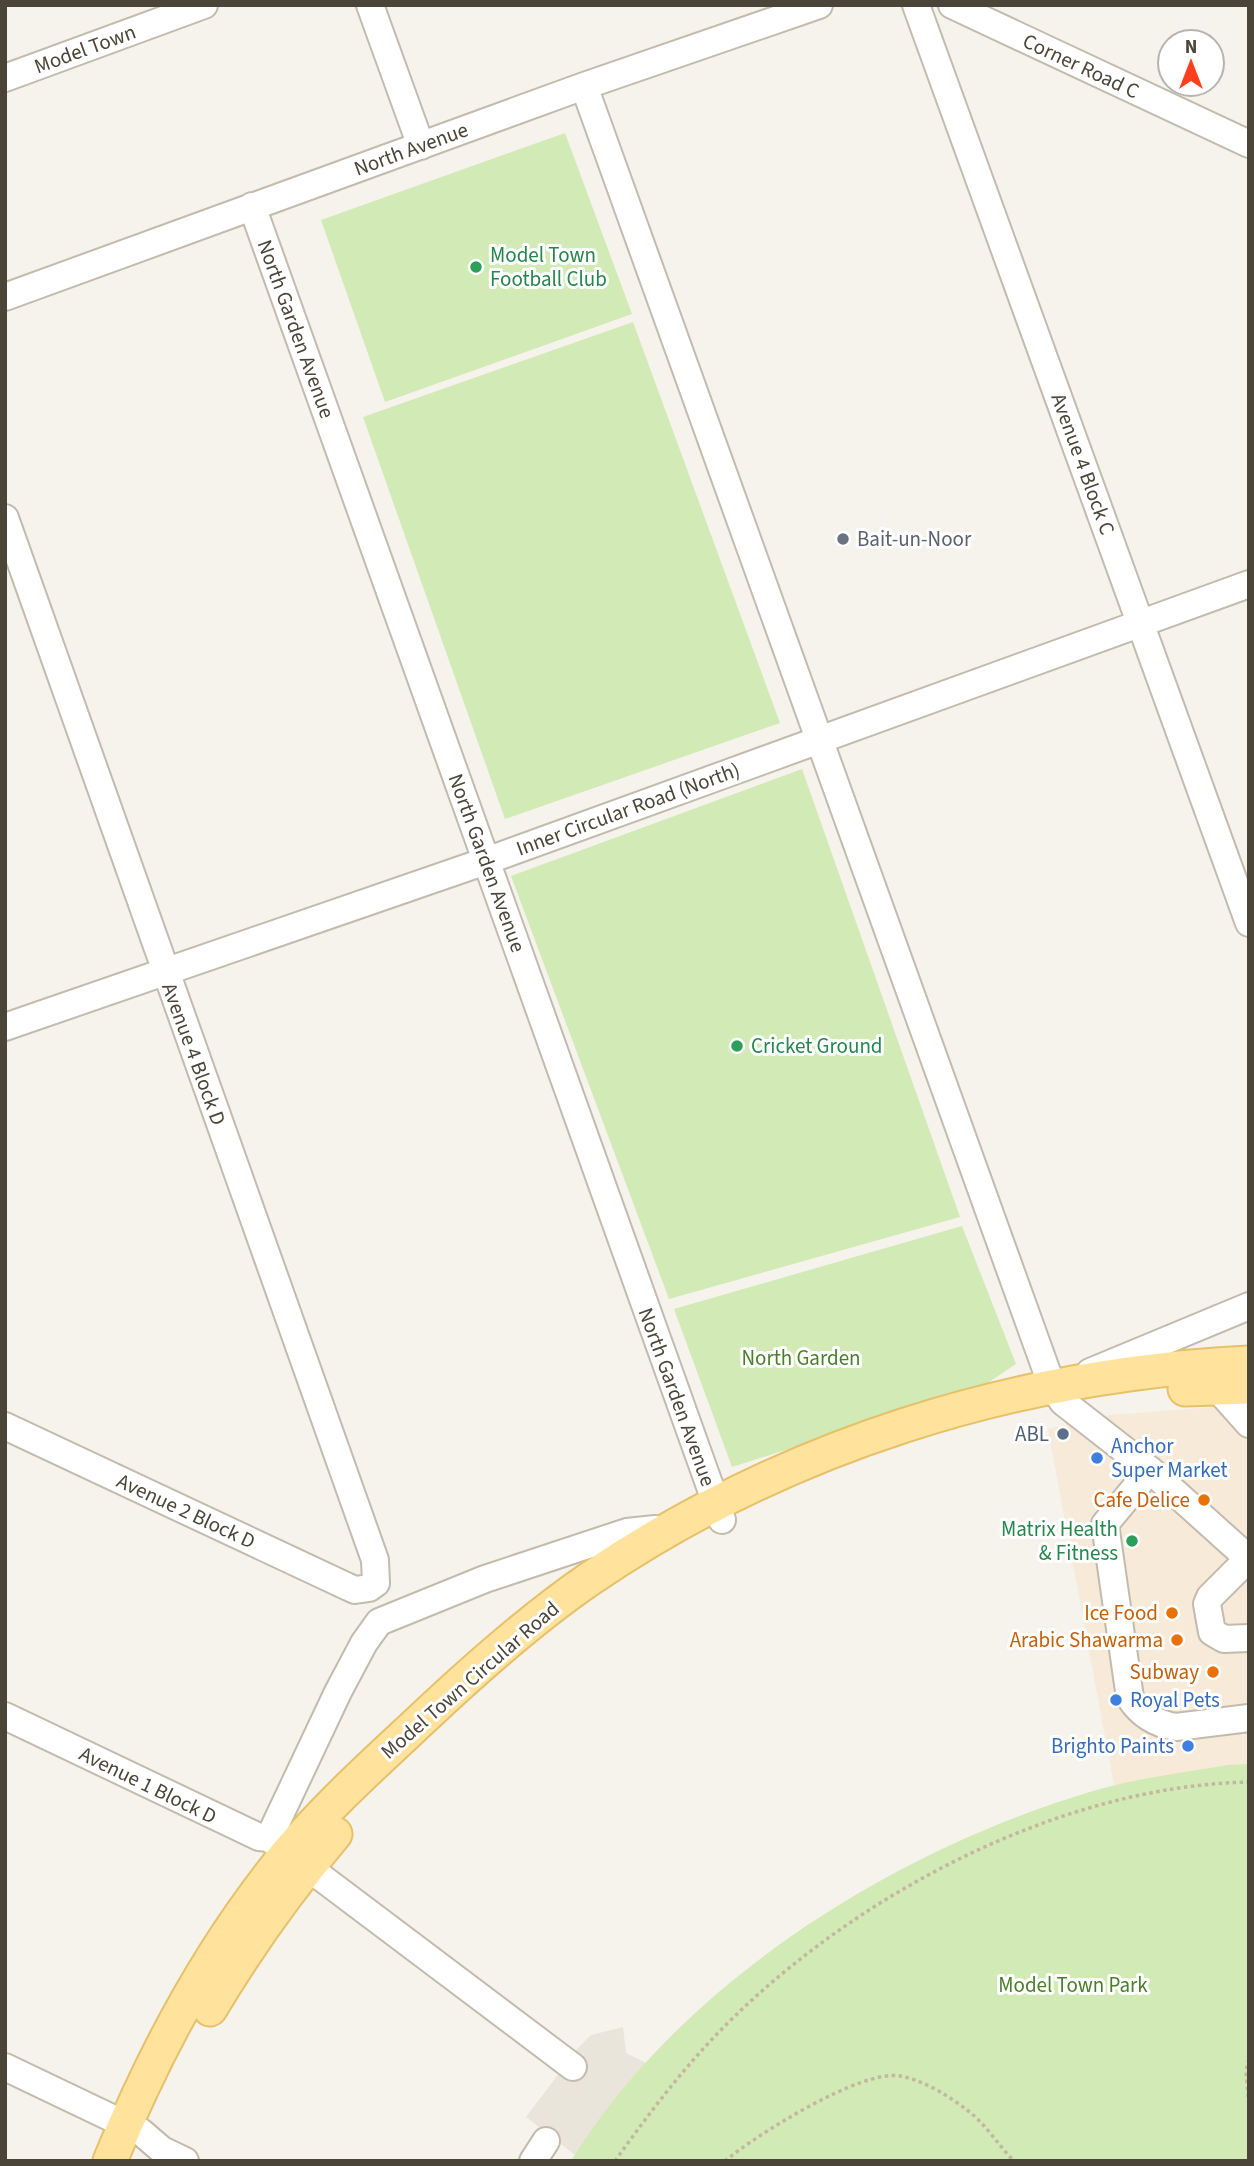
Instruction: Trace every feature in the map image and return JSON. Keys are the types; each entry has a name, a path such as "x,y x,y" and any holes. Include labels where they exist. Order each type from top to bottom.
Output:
{"main road":[{"name":"Model Town Circular Road","path":"110,2161 131,2139 214,1956 288,1853 366,1772 515,1636 590,1579 659,1535 718,1512 865,1439 916,1421 1058,1394 1129,1372 1249,1363"},
{"name":"Model Town Circular Road","path":"1058,1394 1249,1387"},
{"name":"Model Town Circular Road","path":"288,1853 378,1784 525,1651 718,1512"}],"street":[{"name":"Model Town","path":"6,75 204,5"},
{"path":"370,5 421,146"},
{"name":"North Avenue","path":"5,297 584,86 819,5"},
{"name":"Avenue 4 Block C","path":"916,5 1249,923"},
{"name":"Corner Road C","path":"952,5 1249,144"},
{"path":"584,86 1058,1394 1150,1470 1248,1559 1210,1597 1207,1604 1212,1632 1224,1639 1249,1637"},
{"name":"North Garden Avenue","path":"252,206 718,1512"},
{"name":"Avenue 4 Block D","path":"5,518 375,1560 376,1583 369,1588"},
{"name":"Inner Circular Road (North)","path":"5,1027 486,861 1249,584"},
{"path":"1058,1394 1249,1306"},
{"path":"1216,1387 1249,1423"},
{"name":"Avenue 2 Block D","path":"5,1426 355,1590 369,1588"},
{"path":"1150,1470 1105,1524 1130,1698 1146,1716 1164,1726 1249,1718"},
{"path":"288,1853 364,1643 386,1617 485,1579 627,1532 648,1528 655,1529 659,1535"},
{"path":"369,1588 386,1617"},
{"name":"Avenue 1 Block D","path":"5,1716 288,1853 573,2067"},
{"path":"5,2067 131,2139 185,2161"}],"path":[{"path":"615,2161 664,2094 737,2014 845,1924 926,1877 1037,1826 1093,1805 1164,1791 1249,1782"},
{"path":"1249,2059 1246,2071 1249,2105"},
{"path":"724,2161 750,2140 870,2077 900,2076 943,2094 966,2109 984,2123 1014,2161"}],"shaded area":[{"path":"1249,1404 1249,1764 1114,1785 1048,1429 1110,1415"},
{"path":"623,2027 626,2053 648,2064 575,2155 526,2117 591,2035"}],"green space":[{"name":"Model Town Football Club","path":"565,133 632,314 385,402 321,220"},
{"path":"633,322 780,723 505,819 363,417"},
{"name":"Cricket Ground","path":"802,769 960,1217 669,1299 511,876"},
{"name":"North Garden","path":"962,1226 1016,1364 980,1388 732,1467 674,1309"},
{"name":"Model Town Park","path":"1249,1764 1249,2161 571,2161 617,2096 671,2036 732,1981 799,1931 870,1887 943,1849 1018,1816 1093,1791 1160,1776"}],"place":[{"name":"Model Town Football Club","path":"476,267"},
{"name":"Bait-un-Noor","path":"843,539"},
{"name":"Cricket Ground","path":"737,1046"},
{"name":"ABL","path":"1063,1434"},
{"name":"Anchor Super Market","path":"1097,1458"},
{"name":"Cafe Delice","path":"1204,1500"},
{"name":"Matrix Health & Fitness","path":"1132,1541"},
{"name":"Ice Food","path":"1172,1613"},
{"name":"Arabic Shawarma","path":"1177,1640"},
{"name":"Subway","path":"1213,1672"},
{"name":"Royal Pets","path":"1116,1700"},
{"name":"Brighto Paints","path":"1188,1746"}]}
